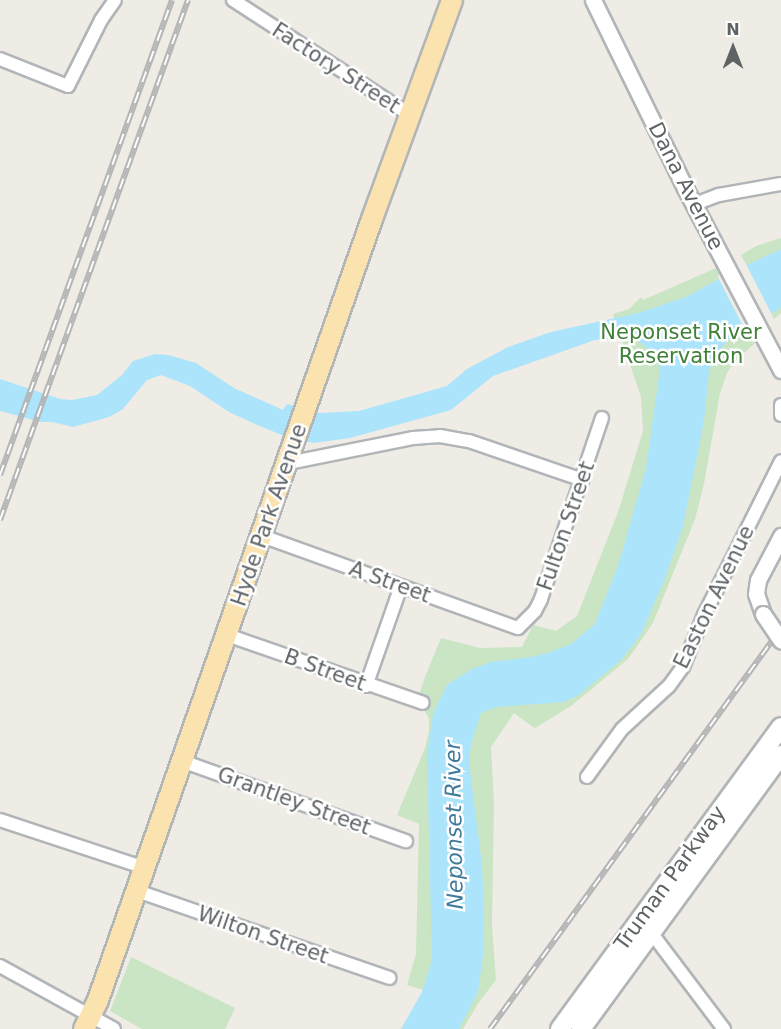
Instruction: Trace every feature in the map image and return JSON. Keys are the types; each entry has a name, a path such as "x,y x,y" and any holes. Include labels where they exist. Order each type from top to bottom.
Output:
{"main road":[{"name":"Hyde Park Avenue","path":"87,1022 137,891 452,0"},
{"name":"Truman Parkway","path":"581,1029 645,926 781,727"},
{"name":"Truman Parkway","path":"560,1029 781,755"}],"street":[{"path":"0,59 68,86 101,20 115,0"},
{"name":"Factory Street","path":"233,0 410,116"},
{"name":"Dana Avenue","path":"593,0 781,370"},
{"path":"695,204 719,195 781,184"},
{"path":"781,405 781,415"},
{"name":"Fulton Street","path":"518,628 535,611 541,599 602,418"},
{"path":"291,455 440,436 469,441 583,480"},
{"name":"Easton Avenue","path":"586,777 629,721 669,686 682,667 704,615 781,461"},
{"name":"A Street","path":"261,536 518,628"},
{"path":"781,536 758,580 757,599 763,614 781,640"},
{"path":"366,686 401,586"},
{"name":"B Street","path":"227,635 366,686 423,703"},
{"name":"Grantley Street","path":"182,761 406,841"},
{"path":"0,820 145,868"},
{"name":"Wilton Street","path":"137,891 389,978"},
{"path":"645,926 724,1029"},
{"path":"0,966 87,1022 114,1029"}],"green space":[{"name":"Neponset River Reservation","path":"781,238 781,313 774,319 741,255 756,246"},
{"name":"Neponset River Reservation","path":"716,268 755,343 735,361 727,373 720,393 704,484 695,519 653,623 628,659 571,706 537,727 534,728 514,713 491,747 494,803 492,925 496,980 479,1002 463,1029 431,1029 431,992 407,985 416,954 419,824 397,815 425,748 429,730 429,719 418,698 425,677 441,638 480,648 522,647 533,625 556,631 577,616 618,512 643,431 641,397 613,314 629,309 641,297 643,300"},
{"path":"131,957 235,1008 225,1029 142,1029 110,1011"}],"water":[{"name":"Neponset River Reservation","path":"781,249 781,308 726,342 715,356 709,372 704,421 683,526 664,581 641,634 622,659 579,695 564,702 496,707 481,713 471,744 469,763 482,865 484,915 483,955 478,992 459,1029 401,1029 422,992 432,960 427,754 433,714 447,685 472,669 491,662 548,653 571,644 595,624 619,563 646,468 660,369 655,355 637,340 623,337 595,340 493,376 451,410 350,438 314,443 284,436 255,424 229,412 190,386 161,375 147,380 123,409 109,417 73,427 41,422 0,411 0,379 60,399 72,400 97,395 122,375 133,361 155,354 168,355 196,363 234,388 283,410 287,404 320,413 359,411 447,386 467,369 508,347 551,332 638,313 686,297"}],"pier":[{"path":"745,262 773,317 746,331 717,276"}],"railway":[{"path":"0,475 172,0"},
{"path":"0,520 188,0"},
{"path":"490,1029 781,628"}],"water label":[{"name":"Neponset River","path":"454,825"}]}
